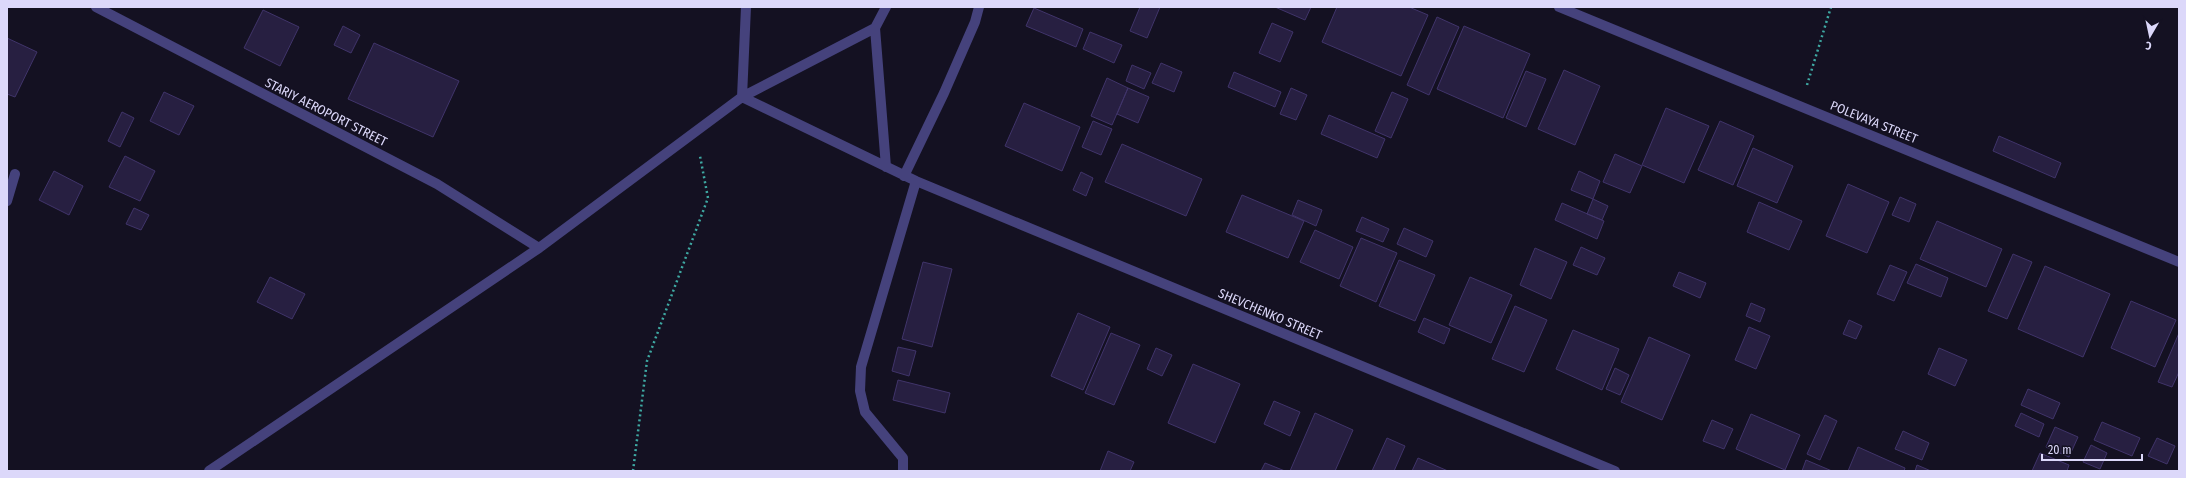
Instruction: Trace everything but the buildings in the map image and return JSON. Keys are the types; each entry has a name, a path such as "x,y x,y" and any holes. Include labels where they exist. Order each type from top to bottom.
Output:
{"street":[{"name":"STARIY AEROPORT STREET","path":"96,7 437,184 539,248"},
{"path":"742,98 746,7"},
{"path":"886,7 875,28 886,167"},
{"path":"904,176 944,93 980,7"},
{"name":"POLEVAYA STREET","path":"1559,7 2179,262"},
{"path":"209,471 539,248 742,98 875,28"},
{"name":"SHEVCHENKO STREET","path":"742,98 904,176 1615,471"},
{"path":"7,201 15,174"},
{"path":"903,471 903,458 865,412 860,391 861,373 916,181"}],"path":[{"path":"1800,106 1832,7"},
{"path":"633,471 647,361 708,198 695,132"}]}
